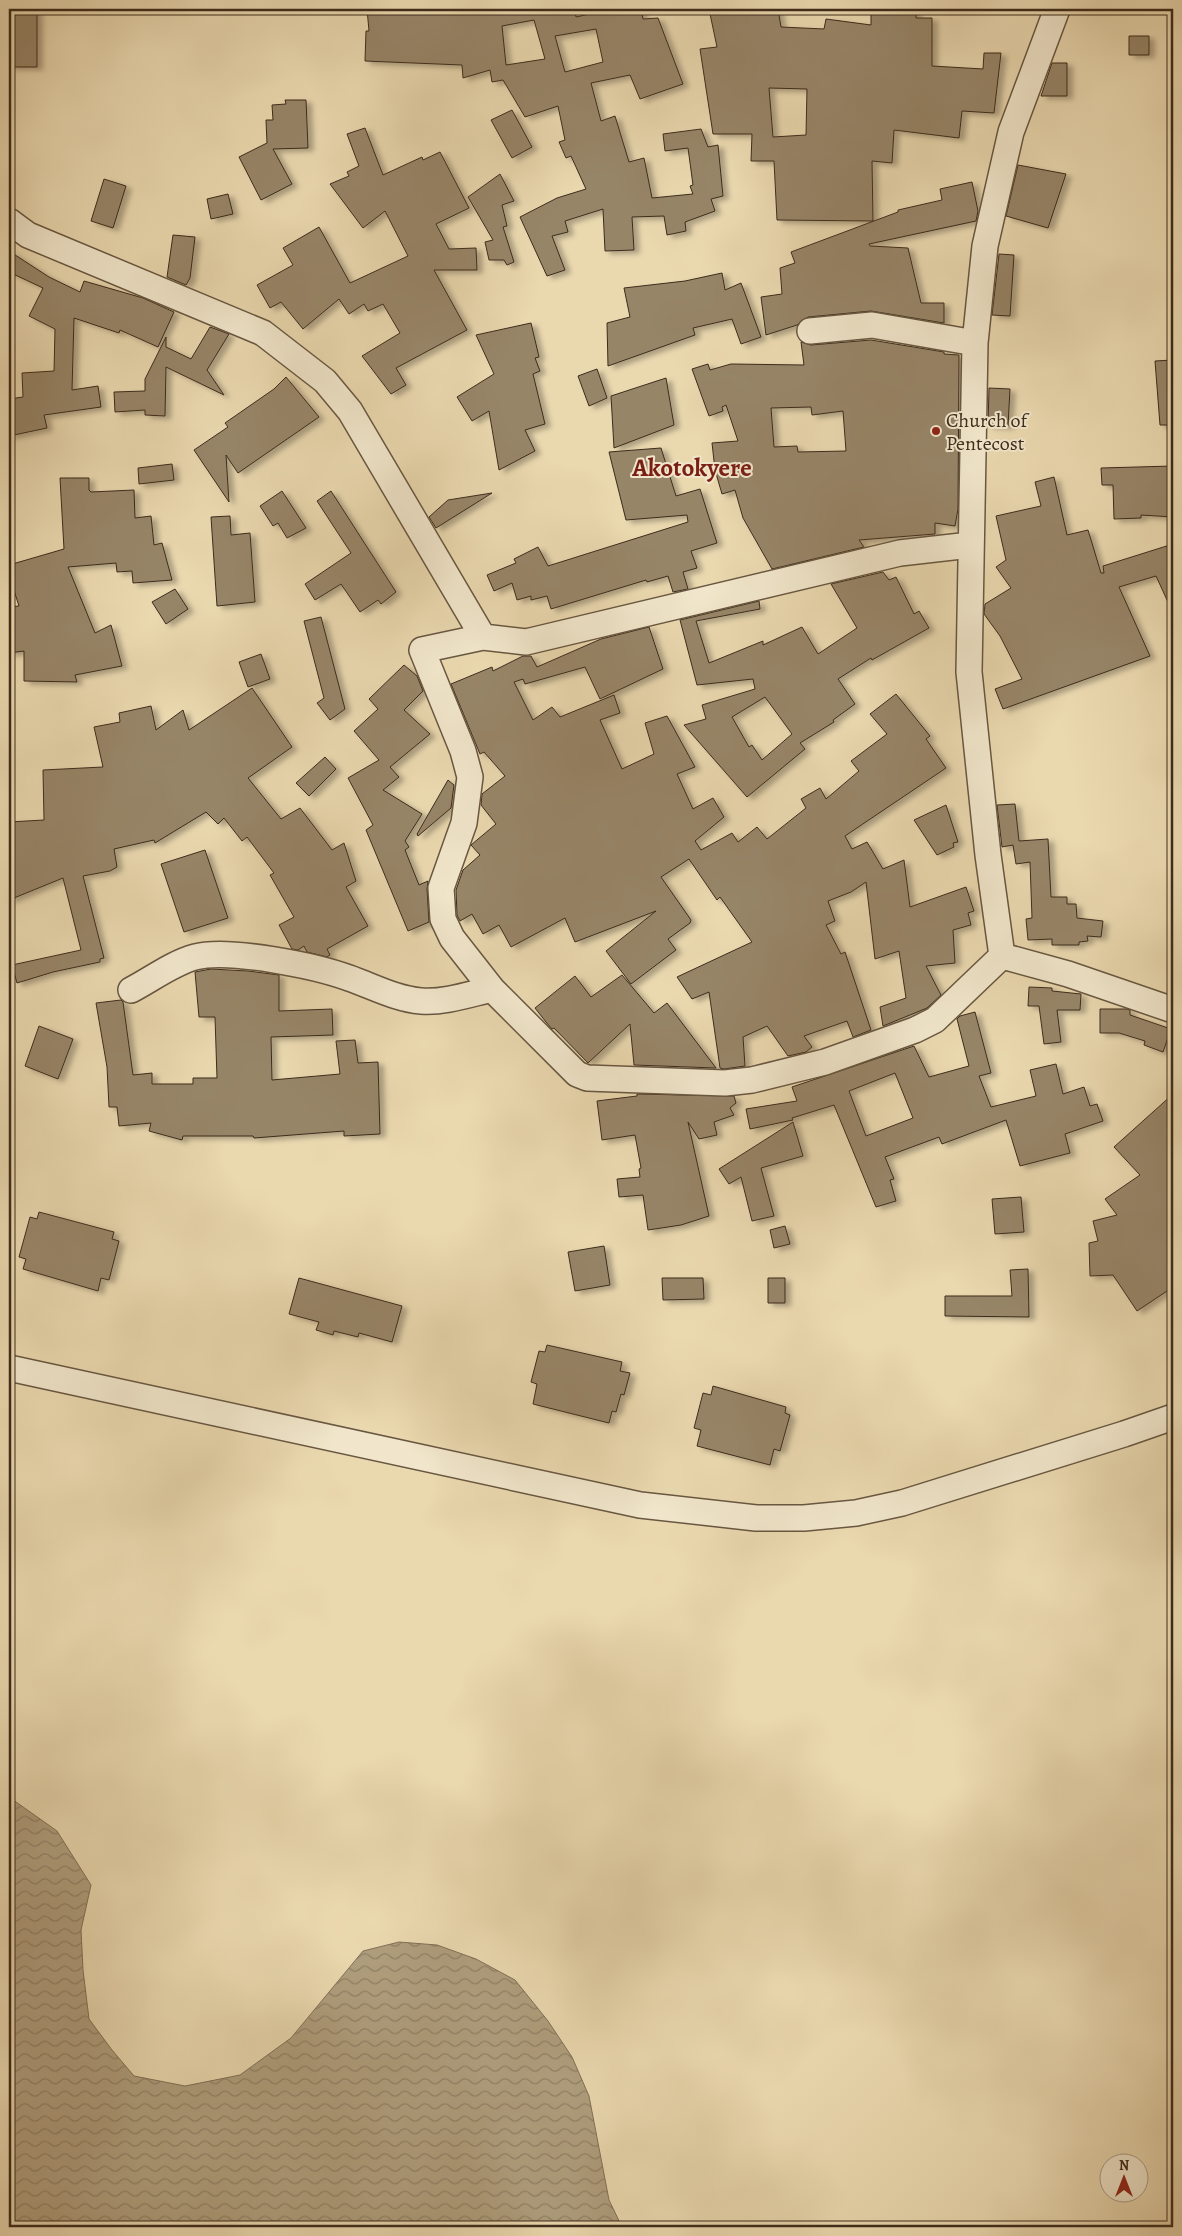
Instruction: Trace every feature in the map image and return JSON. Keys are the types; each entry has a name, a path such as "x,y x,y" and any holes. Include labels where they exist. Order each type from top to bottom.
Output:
{"street":[{"path":"1002,956 988,855 969,672 975,343 985,246 1011,132 1057,9"},
{"path":"9,222 28,235 263,333 325,381 350,411 483,637"},
{"path":"810,331 872,325 975,343"},
{"path":"970,545 900,553 526,642 483,637 422,650 463,752 470,777 464,823 441,888 443,918 452,938 492,989 577,1074 598,1079 725,1083 752,1080 825,1062 915,1030 935,1020 952,1006 1002,956"},
{"path":"132,990 178,963 196,957 224,954 272,960 346,977 406,999 422,1002 438,1001 492,989"},
{"path":"1002,956 1068,974 1173,1010"},
{"path":"9,1368 640,1505 756,1518 804,1518 856,1513 902,1503 1124,1434 1173,1416"}],"water":[{"path":"9,1797 57,1831 91,1885 81,1930 83,1970 89,2019 134,2076 185,2086 240,2075 291,2038 363,1951 399,1942 437,1945 476,1959 515,1980 548,2021 572,2057 589,2096 609,2200 622,2227 9,2227"}],"building":[{"path":"9,9 37,9 37,67 9,67"},
{"path":"367,9 574,9 576,17 612,9 641,9 643,19 658,18 683,84 640,99 630,75 591,83 601,121 615,116 629,162 644,158 652,198 693,194 690,186 693,185 688,148 665,151 663,134 701,129 708,147 718,145 723,196 711,199 715,211 685,222 686,231 667,235 664,216 632,217 634,250 605,251 603,209 565,221 568,232 552,236 565,270 547,276 520,217 557,198 586,189 571,156 566,158 559,142 565,140 558,106 525,117 503,80 492,82 490,70 463,78 462,65 365,61 366,31 369,31","holes":["534,20 545,59 506,65 502,26","596,29 603,62 565,72 555,36"]},
{"path":"709,9 778,9 781,27 824,29 826,19 871,25 871,9 916,9 916,18 932,18 932,66 983,69 984,53 1001,53 994,113 962,111 959,138 894,130 892,163 872,161 873,221 777,220 774,161 751,161 752,134 713,134 700,49 717,47","holes":["769,88 807,89 806,135 773,137"]},
{"path":"1129,36 1149,36 1149,55 1129,55"},
{"path":"1052,63 1067,63 1067,96 1041,96"},
{"path":"285,100 306,100 308,148 273,149 292,184 261,200 239,157 267,143 266,120 273,120 272,105 286,104"},
{"path":"512,110 532,147 512,158 491,120"},
{"path":"365,128 383,175 422,157 423,160 440,152 469,208 436,224 449,249 476,248 477,270 434,270 467,330 396,368 406,385 391,394 362,356 400,333 383,304 368,311 364,304 349,314 339,299 303,329 281,302 270,308 257,285 293,265 283,248 319,227 350,283 408,256 385,211 363,228 330,184 349,176 347,172 359,166 347,134"},
{"path":"1018,165 1066,174 1048,228 1006,216"},
{"path":"500,174 514,201 502,205 507,226 503,227 514,262 507,265 504,260 489,260 485,242 493,240 468,197"},
{"path":"104,179 126,186 113,228 91,221"},
{"path":"972,182 978,211 976,221 869,244 870,246 908,248 921,303 944,303 944,323 871,311 808,317 797,325 766,335 761,297 782,294 780,268 795,263 791,252 898,212 898,210 942,200 940,189"},
{"path":"228,194 233,214 211,219 207,199"},
{"path":"173,235 195,237 190,278 186,285 167,277"},
{"path":"9,251 49,277 80,292 84,281 143,298 174,312 158,347 120,330 119,333 74,318 72,390 98,386 101,407 44,415 47,428 9,436 9,399 23,397 22,373 54,371 55,329 29,316 43,288 9,272"},
{"path":"999,254 1014,255 1010,316 992,315"},
{"path":"722,273 725,290 741,283 761,337 741,344 732,319 693,328 695,335 608,366 607,323 630,317 624,288 685,281"},
{"path":"531,323 539,357 535,358 540,371 533,374 545,424 525,430 535,451 499,470 489,411 472,421 457,397 494,374 476,335"},
{"path":"210,327 229,334 207,370 224,395 166,367 165,416 145,415 145,410 115,412 114,392 145,391 145,379 166,337 166,347 191,359"},
{"path":"871,340 944,352 944,354 959,355 958,509 955,526 935,523 935,534 859,540 864,547 772,569 743,518 735,490 722,494 715,470 712,443 738,441 726,405 722,407 723,411 709,416 692,369 708,364 710,370 731,364 804,365 801,342 811,345","holes":["811,407 812,415 843,411 846,451 798,452 797,446 774,447 771,408"]},
{"path":"1173,360 1173,425 1160,425 1155,361"},
{"path":"597,369 607,398 589,406 578,376"},
{"path":"286,377 319,417 238,473 226,455 229,502 194,450 228,427 225,423 274,389"},
{"path":"666,378 674,425 614,448 611,396"},
{"path":"989,388 1010,389 1008,426 988,425"},
{"path":"661,448 676,496 700,489 717,543 691,551 697,568 683,572 688,589 673,592 668,576 647,582 646,580 551,609 547,596 531,600 531,596 517,600 512,583 494,591 487,575 516,563 514,559 538,547 548,566 688,522 687,515 626,520 609,452"},
{"path":"172,464 174,480 139,484 138,468"},
{"path":"1173,466 1173,517 1141,515 1141,518 1114,519 1113,485 1102,485 1101,468"},
{"path":"1054,477 1067,535 1088,530 1101,573 1104,573 1103,566 1173,544 1173,613 1156,576 1119,587 1150,656 1003,709 995,689 1022,679 1000,636 984,614 985,604 1011,588 996,567 1006,560 996,516 1041,506 1035,482"},
{"path":"60,478 89,478 89,490 91,492 134,490 135,518 151,516 154,545 162,543 172,580 133,583 132,571 117,572 116,563 68,567 95,633 111,625 122,666 75,675 77,682 24,681 24,651 9,653 9,607 19,606 9,575 9,565 64,549"},
{"path":"282,491 306,528 287,538 278,523 273,526 260,506"},
{"path":"331,491 396,592 381,604 378,600 360,612 341,584 315,600 305,584 351,553 317,501"},
{"path":"492,493 436,528 429,517 448,500"},
{"path":"230,516 231,535 250,533 255,602 217,606 211,517"},
{"path":"883,572 889,580 896,577 914,614 919,611 929,628 872,660 871,658 838,679 855,704 833,720 834,722 800,743 805,749 747,797 684,725 706,719 702,705 755,689 753,679 697,685 680,620 759,601 760,609 696,621 709,663 763,641 763,645 802,627 818,654 857,628 831,584","holes":["765,697 792,734 762,760 752,745 749,747 732,717"]},
{"path":"175,589 188,609 166,624 152,602"},
{"path":"321,617 345,709 330,720 317,703 324,698 304,621"},
{"path":"649,627 663,669 600,699 585,667 525,684 523,679 514,682 533,720 552,707 560,717 614,695 620,713 600,720 622,769 654,754 645,723 667,716 695,767 677,774 693,809 713,798 724,817 695,841 701,850 732,833 738,842 757,827 767,839 806,808 801,799 820,788 826,799 859,771 851,761 887,734 870,714 896,694 930,736 926,739 946,768 845,836 852,849 867,842 883,869 904,860 910,907 966,887 974,911 968,913 971,925 953,930 955,963 926,966 941,995 927,1008 883,1026 880,1007 906,998 899,951 875,959 866,882 851,892 828,901 835,921 826,925 841,954 845,952 871,1030 853,1037 847,1021 804,1036 812,1047 806,1052 788,1056 767,1026 743,1037 745,1066 724,1069 720,1068 709,992 692,999 677,977 752,942 720,897 717,900 689,859 661,877 691,920 690,923 668,939 676,950 631,984 606,951 656,911 575,942 565,918 511,947 499,925 483,934 472,914 460,921 457,915 456,890 463,870 480,855 471,845 496,824 481,805 482,794 505,776 484,752 480,754 451,684 492,667 493,671 523,656 531,656 537,667 601,639"},
{"path":"261,654 270,679 248,687 239,662"},
{"path":"404,665 417,676 423,691 404,710 430,734 390,767 399,777 383,790 422,814 405,841 409,847 405,850 419,885 428,881 429,922 408,931 366,830 373,825 348,778 379,760 354,731 378,709 369,699"},
{"path":"252,688 292,747 248,778 281,819 300,808 332,850 344,843 356,881 346,887 368,926 327,949 330,955 327,957 307,952 304,946 298,950 292,949 279,925 294,917 270,875 274,873 247,837 242,841 224,818 218,824 206,812 155,843 154,840 114,849 117,867 110,871 83,876 104,958 100,959 100,962 53,972 17,983 12,965 81,950 63,878 9,900 9,822 44,820 43,770 103,767 94,727 120,722 119,713 151,706 156,730 183,710 189,730"},
{"path":"325,757 336,769 309,796 296,783"},
{"path":"448,780 454,785 451,808 418,836 417,834"},
{"path":"1015,804 1019,841 1048,839 1051,897 1067,897 1067,904 1076,904 1077,918 1103,921 1101,937 1087,936 1088,941 1079,942 1079,945 1052,945 1052,939 1028,940 1026,919 1032,918 1030,862 1016,864 1013,845 1002,847 997,805"},
{"path":"946,805 958,842 953,843 954,847 937,855 914,820"},
{"path":"205,850 228,918 184,932 161,864"},
{"path":"211,969 279,975 279,1011 332,1009 333,1035 271,1037 272,1080 340,1074 336,1041 355,1040 358,1063 378,1062 380,1134 344,1136 344,1131 254,1138 253,1136 183,1136 182,1140 149,1131 151,1123 119,1126 117,1107 109,1107 107,1067 96,1003 121,1000 123,1002 133,1075 152,1073 152,1084 193,1084 193,1078 217,1078 215,1017 199,1017 195,972"},
{"path":"622,975 654,1013 667,1003 716,1068 634,1065 630,1024 588,1063 554,1028 552,1029 535,1008 575,976 591,997"},
{"path":"1029,987 1052,988 1052,991 1081,994 1080,1010 1057,1010 1061,1042 1044,1044 1039,1006 1028,1006"},
{"path":"1100,1009 1127,1009 1130,1010 1130,1015 1171,1029 1163,1052 1144,1045 1145,1041 1119,1033 1100,1033"},
{"path":"975,1012 991,1073 979,1076 991,1107 1036,1096 1030,1070 1056,1064 1063,1094 1084,1087 1090,1106 1097,1104 1103,1121 1065,1134 1070,1153 1020,1166 1006,1120 942,1144 939,1137 885,1157 894,1179 890,1180 896,1201 876,1207 834,1105 792,1118 793,1120 750,1129 746,1109 797,1101 792,1087 914,1046 929,1077 969,1066 957,1019 960,1016","holes":["895,1073 913,1118 866,1136 849,1091"]},
{"path":"39,1026 73,1039 58,1079 25,1066"},
{"path":"637,1094 734,1096 736,1103 730,1108 734,1115 714,1122 717,1135 699,1139 688,1122 709,1216 681,1225 648,1230 643,1195 619,1197 617,1179 640,1177 639,1169 641,1168 635,1135 602,1140 597,1101 637,1096"},
{"path":"1173,1094 1173,1287 1137,1311 1113,1275 1090,1276 1089,1243 1098,1241 1093,1221 1117,1215 1105,1199 1140,1175 1114,1147"},
{"path":"793,1122 803,1156 761,1168 774,1216 752,1221 741,1177 729,1184 719,1169"},
{"path":"1021,1197 1024,1232 995,1234 992,1199"},
{"path":"39,1212 114,1232 112,1239 119,1241 109,1280 101,1278 98,1291 23,1269 26,1259 19,1257 30,1217 37,1219"},
{"path":"785,1226 790,1244 774,1248 770,1230"},
{"path":"604,1246 610,1285 575,1291 568,1252"},
{"path":"1028,1269 1029,1317 945,1316 945,1296 1012,1296 1010,1270"},
{"path":"299,1278 402,1306 392,1342 359,1333 358,1337 334,1331 333,1335 316,1330 319,1322 289,1314"},
{"path":"662,1278 703,1278 704,1299 663,1300"},
{"path":"768,1278 785,1278 785,1303 768,1303"},
{"path":"547,1345 622,1362 620,1371 630,1373 624,1395 621,1394 616,1412 612,1411 609,1423 533,1404 537,1384 531,1382 539,1351 545,1352"},
{"path":"713,1386 786,1407 785,1413 790,1415 780,1451 774,1449 770,1465 697,1446 701,1430 694,1428 703,1393 711,1395"}],"place":[{"name":"Church of Pentecost","path":"936,431"}],"district":[{"name":"Akotokyere","path":"692,467"}]}
